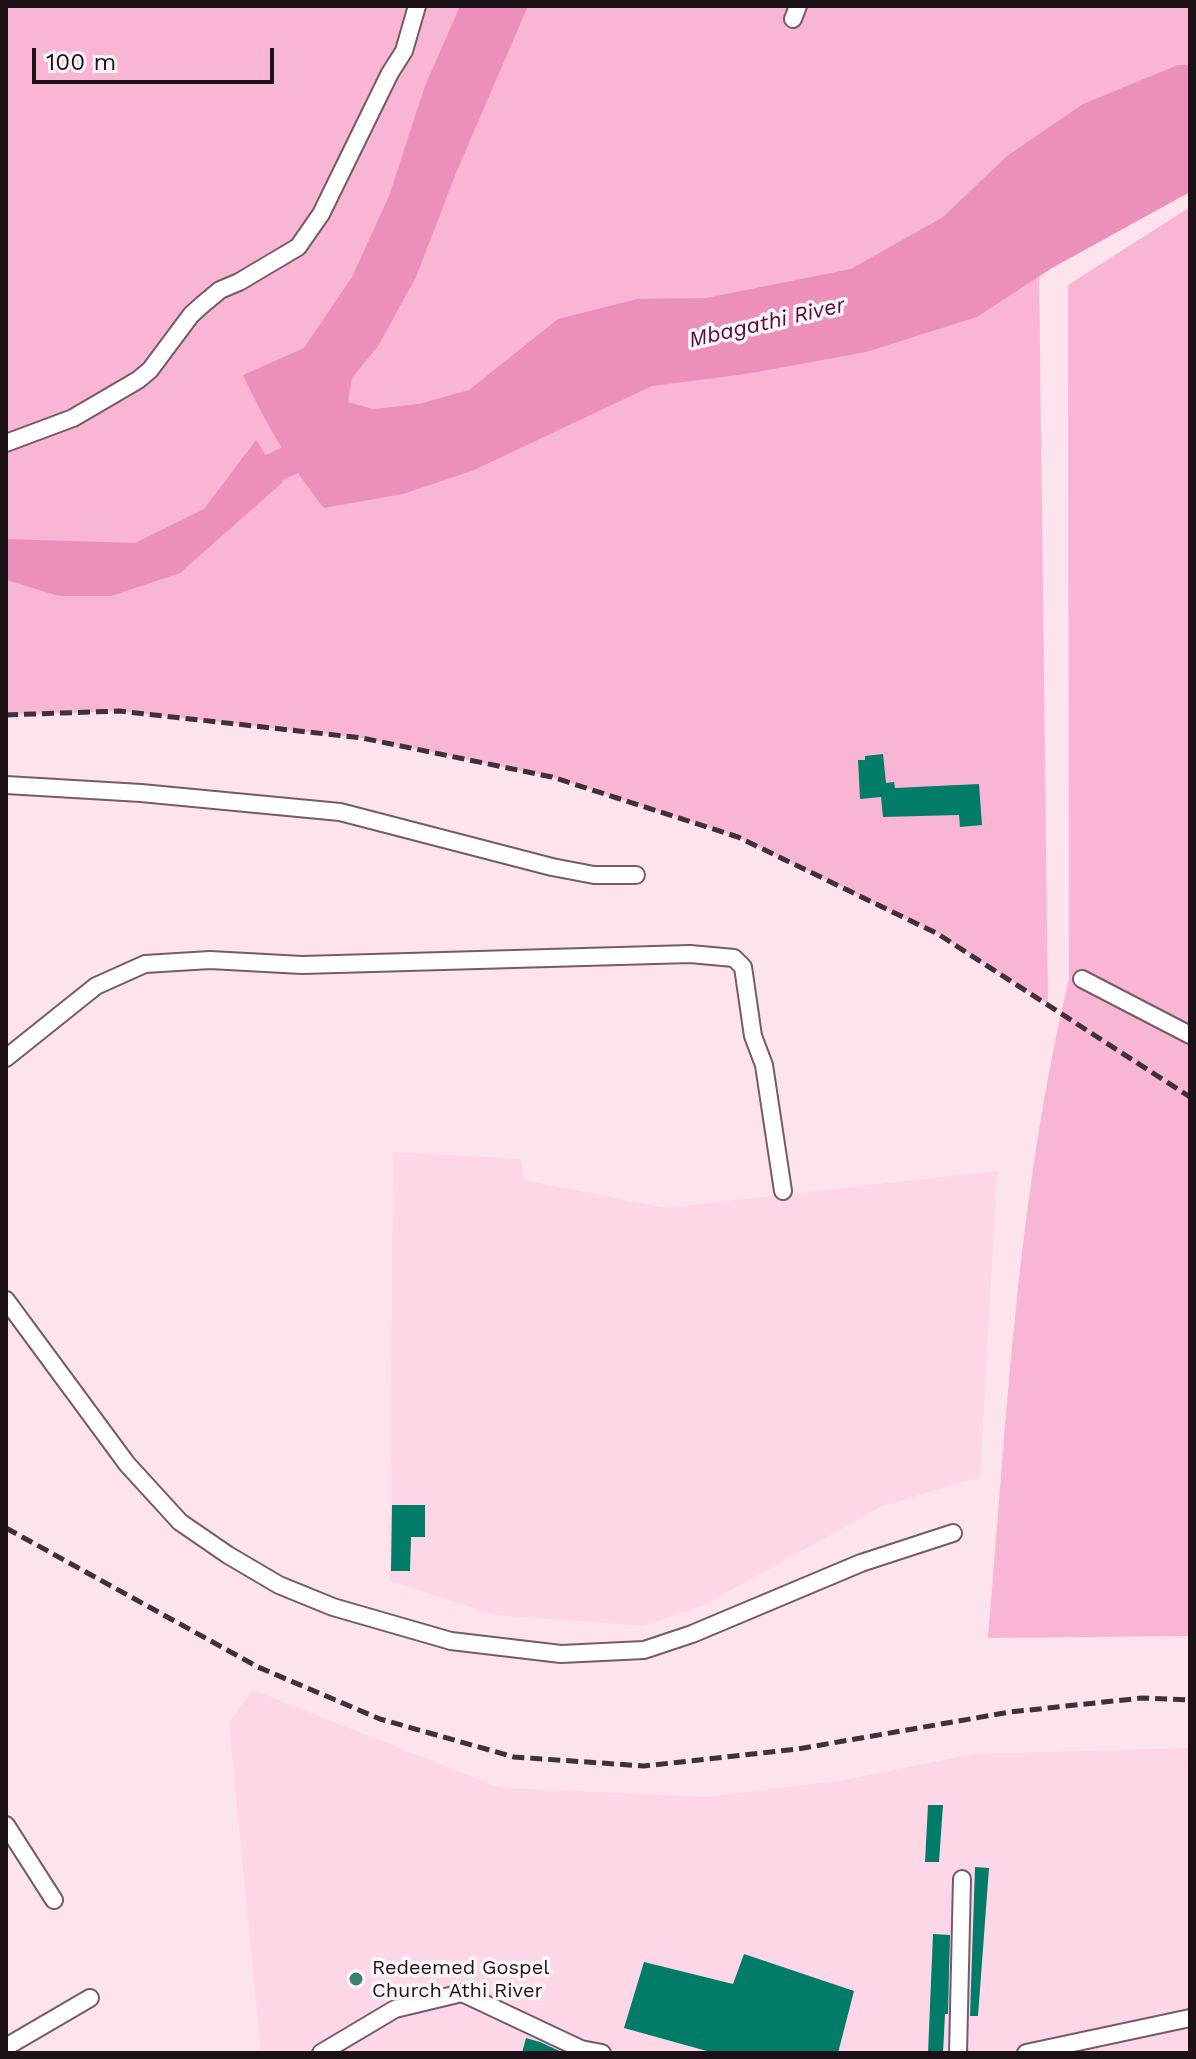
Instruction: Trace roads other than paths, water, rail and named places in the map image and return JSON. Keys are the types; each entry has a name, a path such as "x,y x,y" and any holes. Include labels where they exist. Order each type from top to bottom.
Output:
{"street":[{"path":"6,443 65,422 138,380 150,370 191,315 220,290 298,247 321,214 390,73 404,51 417,6"},
{"path":"6,785 141,793 340,812 552,867 594,875 636,875"},
{"path":"6,1058 96,986 145,964 210,960 302,965 690,954 734,958 743,967 753,1036 764,1065 783,1191"},
{"path":"1082,979 1190,1035"},
{"path":"6,1300 127,1464 180,1522 279,1585 333,1607 451,1641 561,1654 644,1650 692,1634 861,1563 953,1533"},
{"path":"6,1825 54,1900"},
{"path":"958,2053 962,1879"},
{"path":"321,2053 395,2009 462,1993 581,2049 602,2053"},
{"path":"6,2047 90,1998"},
{"path":"1029,2052 1190,2018"}],"water":[{"name":"Mbagathi River","path":"460,6 528,6 456,173 416,277 378,346 352,378 348,402 373,409 419,404 469,390 558,319 637,299 706,298 851,269 943,217 1007,156 1083,104 1178,65 1190,65 1190,192 1052,268 977,317 866,352 746,374 652,386 472,471 403,494 324,508 279,444 243,375 304,348 352,277 389,196 425,86"},
{"path":"256,440 283,482 180,573 111,596 59,596 6,580 6,539 135,543 204,509"}],"waterway":[{"path":"243,493 261,474 324,444"}],"railway":[{"path":"6,715 119,711 362,738 552,777 738,837 938,934 1190,1097"},
{"path":"6,1528 258,1667 380,1719 514,1757 644,1766 798,1749 1010,1712 1142,1698 1190,1700"}],"place":[{"name":"Redeemed Gospel Church Athi River","path":"356,1979"}]}
